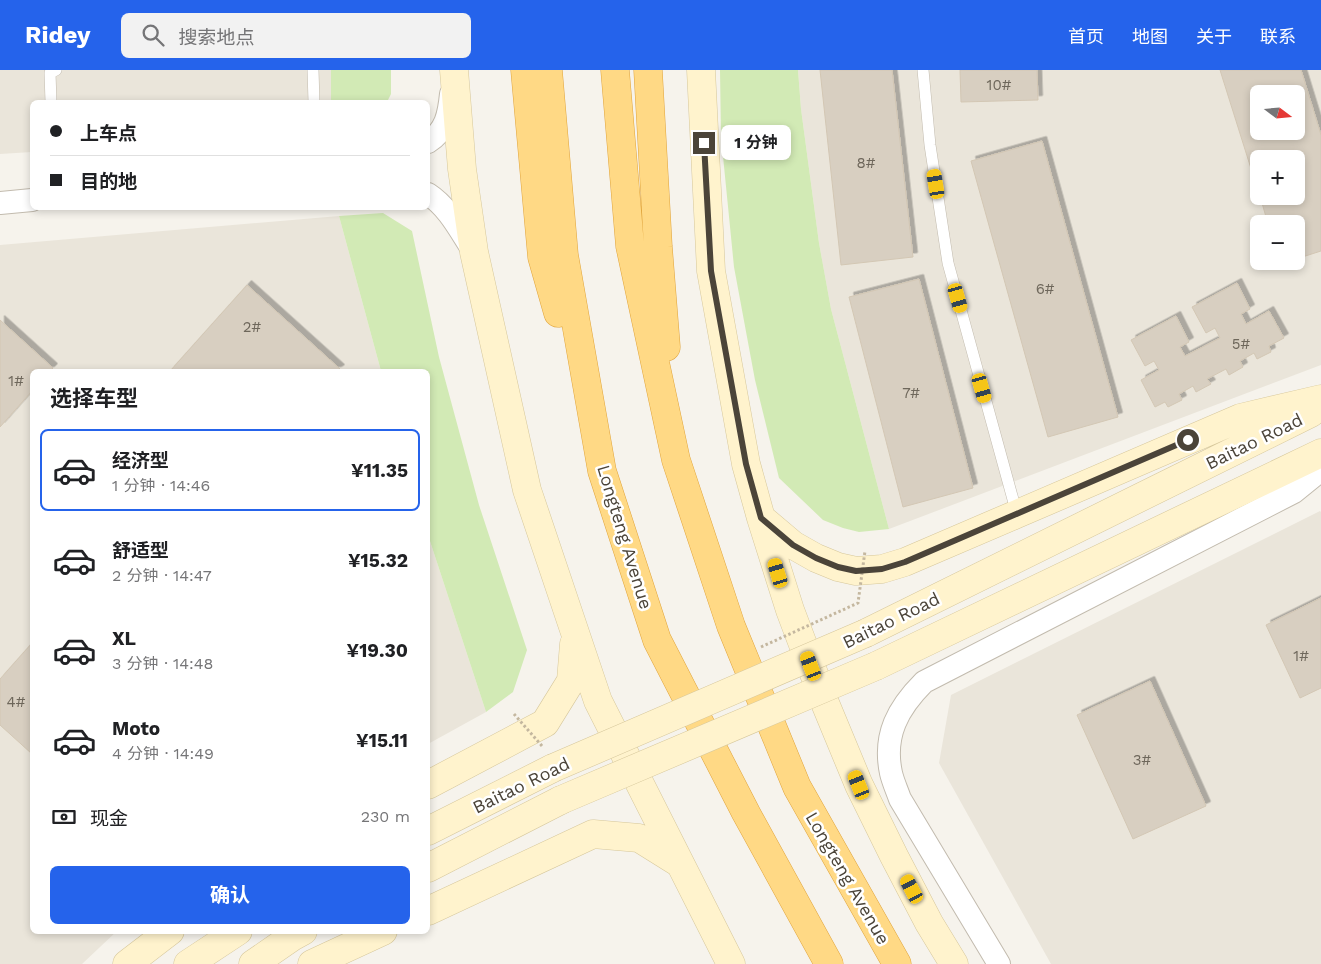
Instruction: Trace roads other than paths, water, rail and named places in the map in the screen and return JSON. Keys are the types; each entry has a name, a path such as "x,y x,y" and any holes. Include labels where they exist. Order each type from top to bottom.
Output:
{"highway":[{"path":"525,70 542,256 602,471"},
{"name":"Longteng Avenue","path":"548,70 564,255 602,471 657,640 746,813 829,964"},
{"name":"Longteng Avenue","path":"615,70 630,246 676,460 731,626 797,788 897,964"},
{"path":"648,70 658,247 676,460"}],"main road":[{"path":"701,70 711,271 746,464 761,518 790,610 825,703 859,785 912,889 954,964"},
{"path":"454,72 462,169 474,252 527,490 598,702 730,964"},
{"path":"761,518 793,545 816,558 838,567 856,571 882,569 905,562 1240,418 1321,399"},
{"name":"Baitao Road","path":"430,830 548,757 866,633 1321,408"},
{"name":"Baitao Road","path":"430,867 561,800 876,666 1321,453"},
{"path":"430,784 545,723 571,681 575,633"},
{"path":"430,910 593,834 639,838 680,864"},
{"path":"127,964 166,934"},
{"path":"188,964 233,934"},
{"path":"253,964 298,934"},
{"path":"312,964 377,934"}],"street":[{"path":"430,141 443,128 449,113 454,72"},
{"path":"430,196 447,211 474,252"},
{"path":"0,203 30,200"},
{"path":"999,964 900,799 891,772 889,748 894,721 909,698 924,682 1294,492 1321,470"}],"lane":[{"path":"51,100 50,73 56,70"},
{"path":"313,70 314,100"},
{"path":"923,70 930,144 948,263 1017,514"}]}
